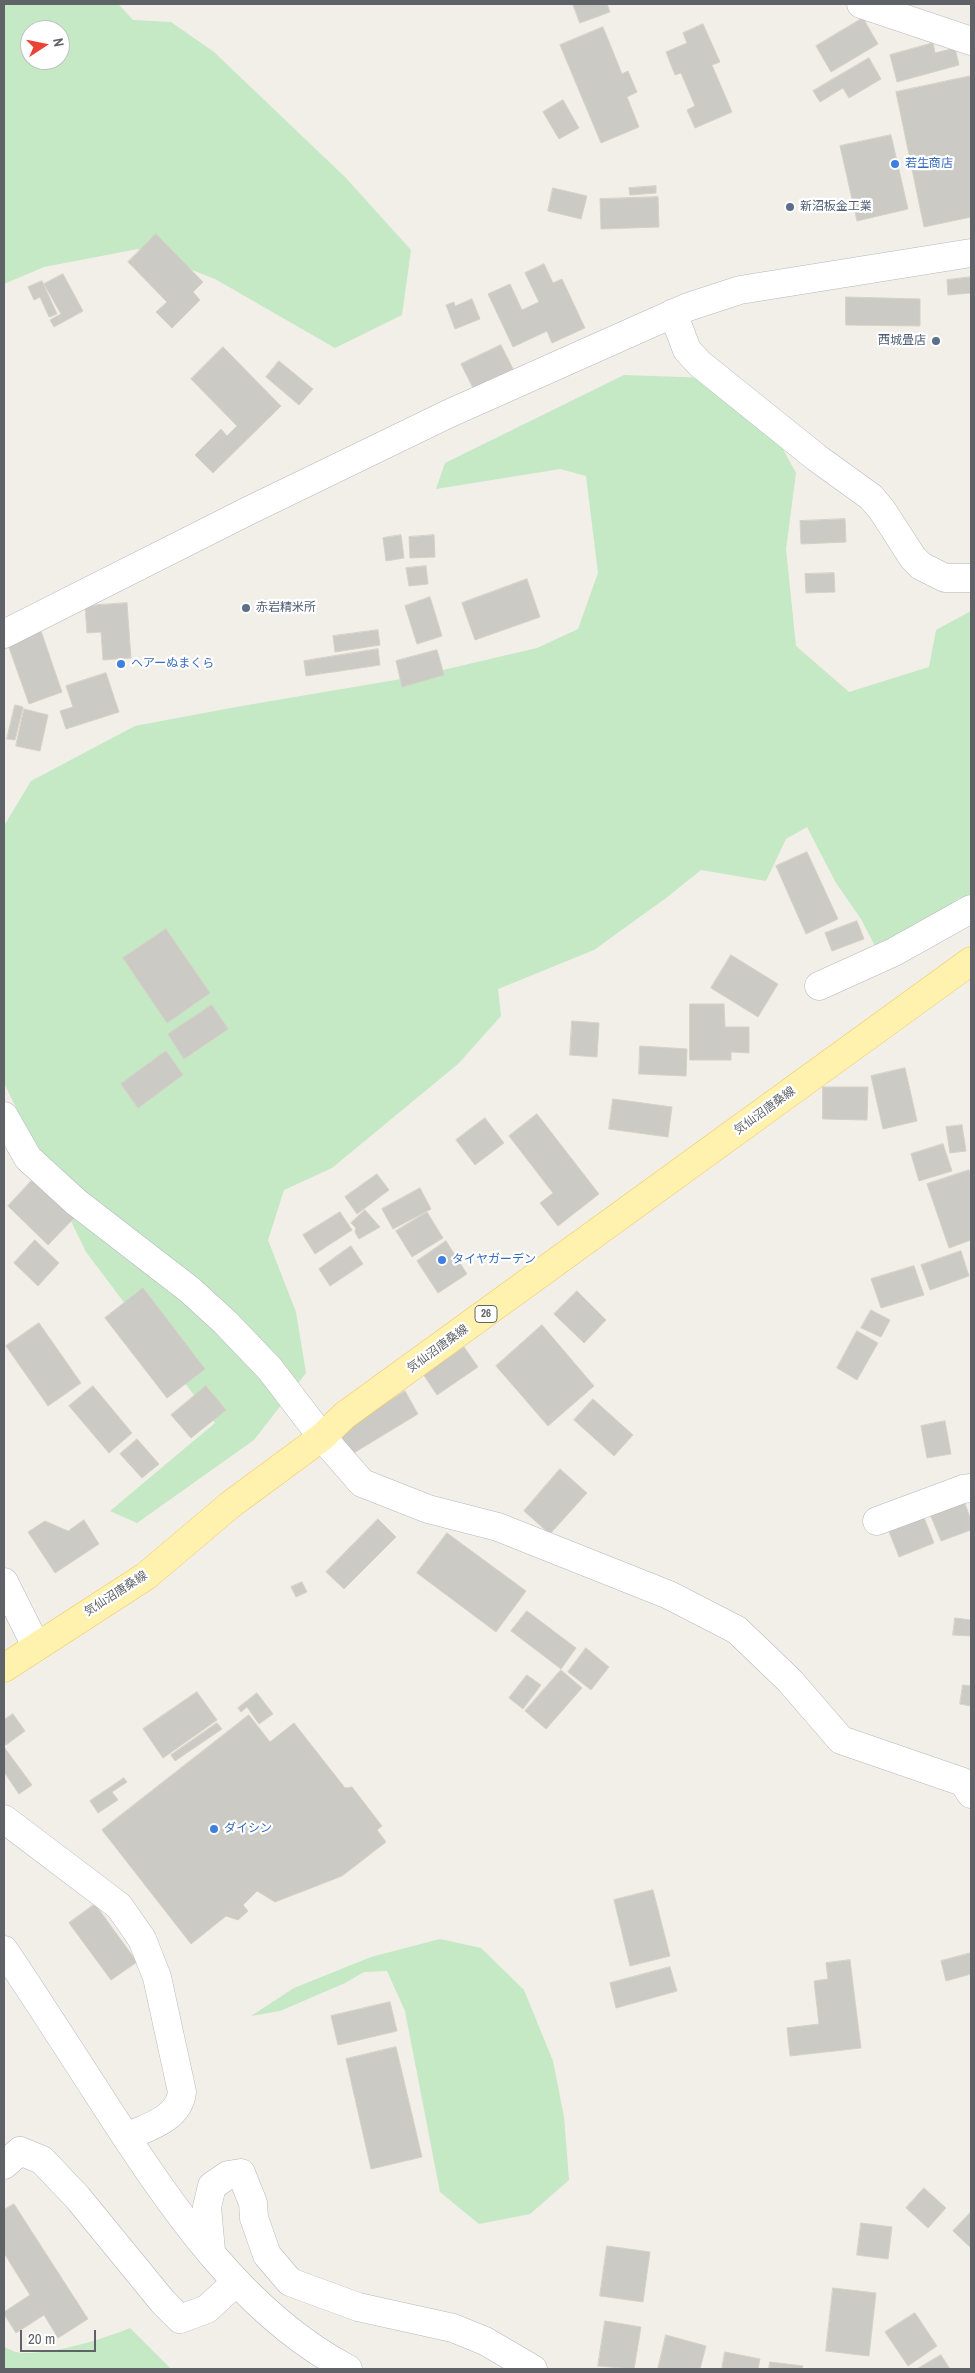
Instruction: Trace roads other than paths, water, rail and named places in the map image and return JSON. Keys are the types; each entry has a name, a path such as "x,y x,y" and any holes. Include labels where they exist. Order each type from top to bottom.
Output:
{"main road":[{"name":"気仙沼唐桑線","path":"4,1668 146,1576 230,1505 322,1436 345,1415 971,961"}],"street":[{"path":"861,4 971,41"},
{"path":"4,634 248,511 439,418 673,313 740,290 971,253"},
{"path":"673,313 686,350 700,364 817,458 871,497 882,510 912,558 921,566 945,578 971,578"},
{"path":"819,986 894,952 971,909"},
{"path":"4,1116 28,1158 62,1189 190,1290 225,1322 270,1369 322,1436 362,1483 428,1509 498,1527 669,1595 737,1630 790,1681 841,1740 963,1782 971,1794"},
{"path":"878,1521 963,1489 971,1488"},
{"path":"4,1582 36,1646"},
{"path":"940,1774 971,1762"},
{"path":"4,1820 119,1906 142,1939 157,1977 182,2092 181,2102 176,2110 161,2121 126,2137"},
{"path":"4,1950 126,2137 175,2207 236,2282 267,2313 332,2361 348,2369"},
{"path":"4,2165 20,2151 42,2160 78,2198 163,2302 180,2319 206,2309 236,2282"},
{"path":"211,2251 207,2207 212,2186 228,2174 241,2173 253,2203 254,2218 267,2256 290,2282 358,2308 453,2328 485,2341 533,2369"}],"place":[{"name":"若生商店","path":"895,164"},
{"name":"新沼板金工業","path":"790,207"},
{"name":"西城畳店","path":"936,341"},
{"name":"赤岩精米所","path":"246,608"},
{"name":"ヘアーぬまくら","path":"121,664"},
{"name":"タイヤガーデン","path":"442,1260"},
{"name":"ダイシン","path":"214,1829"}]}
